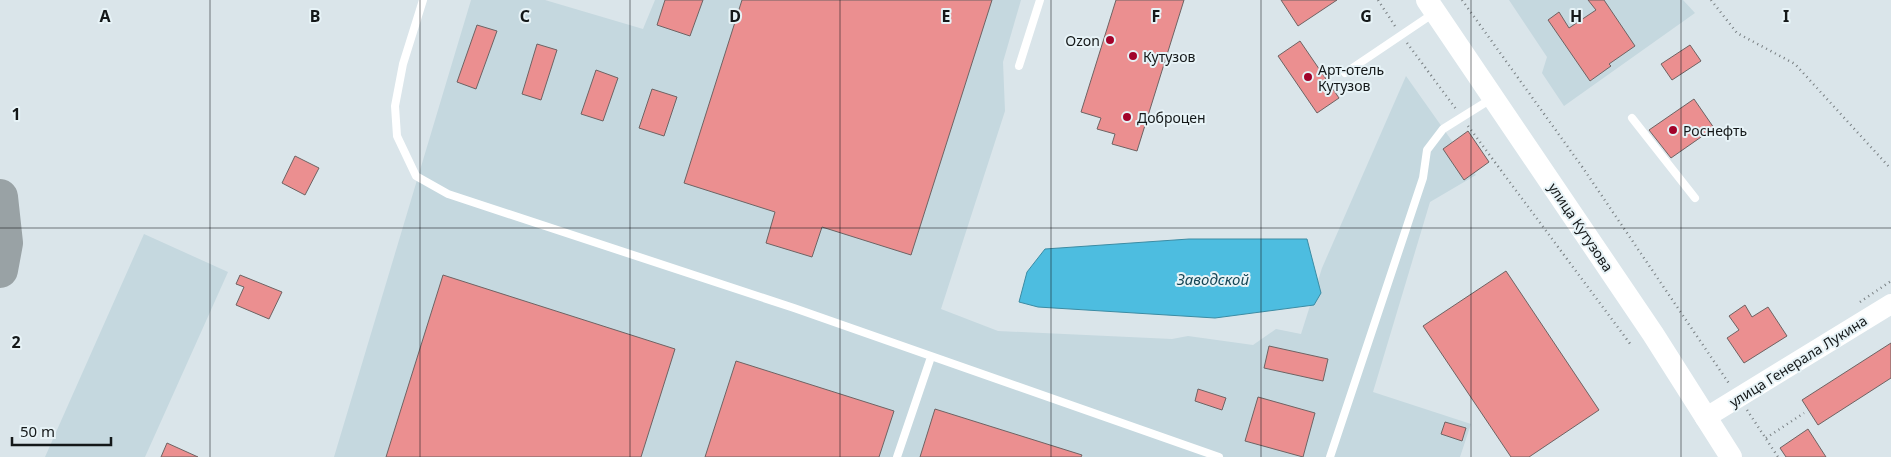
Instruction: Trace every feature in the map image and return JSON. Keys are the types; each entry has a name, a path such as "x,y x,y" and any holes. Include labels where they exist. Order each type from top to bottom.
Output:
{"main road":[{"name":"улица Кутузова","path":"1431,6 1653,334 1731,457"},
{"name":"улица Генерала Лукина","path":"1705,418 1891,304"}],"lane":[{"path":"423,0 402,64 395,106 396,136 416,176 448,194 794,308 1219,457"},
{"path":"1019,66 1040,0"},
{"path":"1345,74 1401,34 1431,6"},
{"path":"1330,457 1423,178 1427,150 1444,129 1494,98"},
{"path":"1632,118 1695,198"},
{"path":"897,457 931,357"}],"path":[{"path":"1378,0 1462,117 1632,345"},
{"path":"1462,0 1583,168 1778,457"},
{"path":"1711,0 1737,34 1795,64 1891,169"},
{"path":"1766,438 1804,413"}],"shaded area":[{"path":"471,0 545,0 643,29 655,0 1021,0 1003,62 1005,111 941,309 998,331 1172,339 1188,336 1253,345 1276,329 1301,334 1322,268 1406,76 1476,175 1430,202 1373,392 1471,424 1460,457 334,457"},
{"path":"1509,0 1683,0 1695,13 1564,106 1542,73 1547,57"},
{"path":"144,234 228,272 145,457 45,457"}],"water":[{"name":"Заводской","path":"1189,239 1307,239 1321,293 1314,305 1215,318 1038,307 1019,302 1027,272 1045,249"}],"building":[{"path":"665,0 703,0 690,36 657,25"},
{"path":"742,0 992,0 911,255 822,227 812,257 766,243 775,212 684,183"},
{"name":"Кутузов","path":"1116,0 1184,0 1137,151 1112,144 1115,134 1097,129 1101,118 1081,112"},
{"path":"1281,0 1337,0 1298,26"},
{"path":"1588,0 1604,0 1635,46 1609,64 1611,66 1590,81 1548,20 1559,12 1569,28 1596,10"},
{"path":"477,25 497,31 476,89 457,82"},
{"name":"Арт-отель Кутузов","path":"1300,41 1339,98 1317,113 1278,56"},
{"path":"537,44 557,50 541,100 522,94"},
{"path":"1690,45 1701,61 1672,80 1661,64"},
{"path":"596,70 618,78 603,121 581,114"},
{"path":"652,89 677,97 664,136 639,128"},
{"path":"1694,99 1714,128 1671,158 1649,130"},
{"path":"1468,131 1489,162 1464,180 1443,149"},
{"path":"295,156 319,168 305,195 282,183"},
{"path":"1506,271 1599,410 1529,457 1511,457 1423,326"},
{"path":"240,275 282,292 269,319 236,305 244,287 236,284"},
{"path":"443,275 675,349 641,457 386,457"},
{"path":"1745,305 1752,317 1768,307 1787,336 1744,363 1727,338 1739,330 1729,316"},
{"path":"1891,343 1891,378 1818,425 1802,400"},
{"path":"1269,346 1328,359 1323,381 1264,368"},
{"path":"736,361 894,411 879,457 705,457"},
{"path":"1198,389 1226,398 1222,410 1195,401"},
{"path":"1258,397 1315,413 1303,457 1245,441"},
{"path":"935,409 1082,455 1081,457 920,457"},
{"path":"1445,422 1466,428 1462,441 1441,434"},
{"path":"1808,429 1826,457 1786,457 1780,448"},
{"path":"167,443 198,457 161,457"}],"taxiway":[{"path":"0,197 5,243 0,270"}],"place":[{"name":"Ozon","path":"1110,40"},
{"name":"Кутузов","path":"1133,56"},
{"name":"Арт-отель Кутузов","path":"1308,77"},
{"name":"Доброцен","path":"1127,117"},
{"name":"Роснефть","path":"1673,130"}]}
